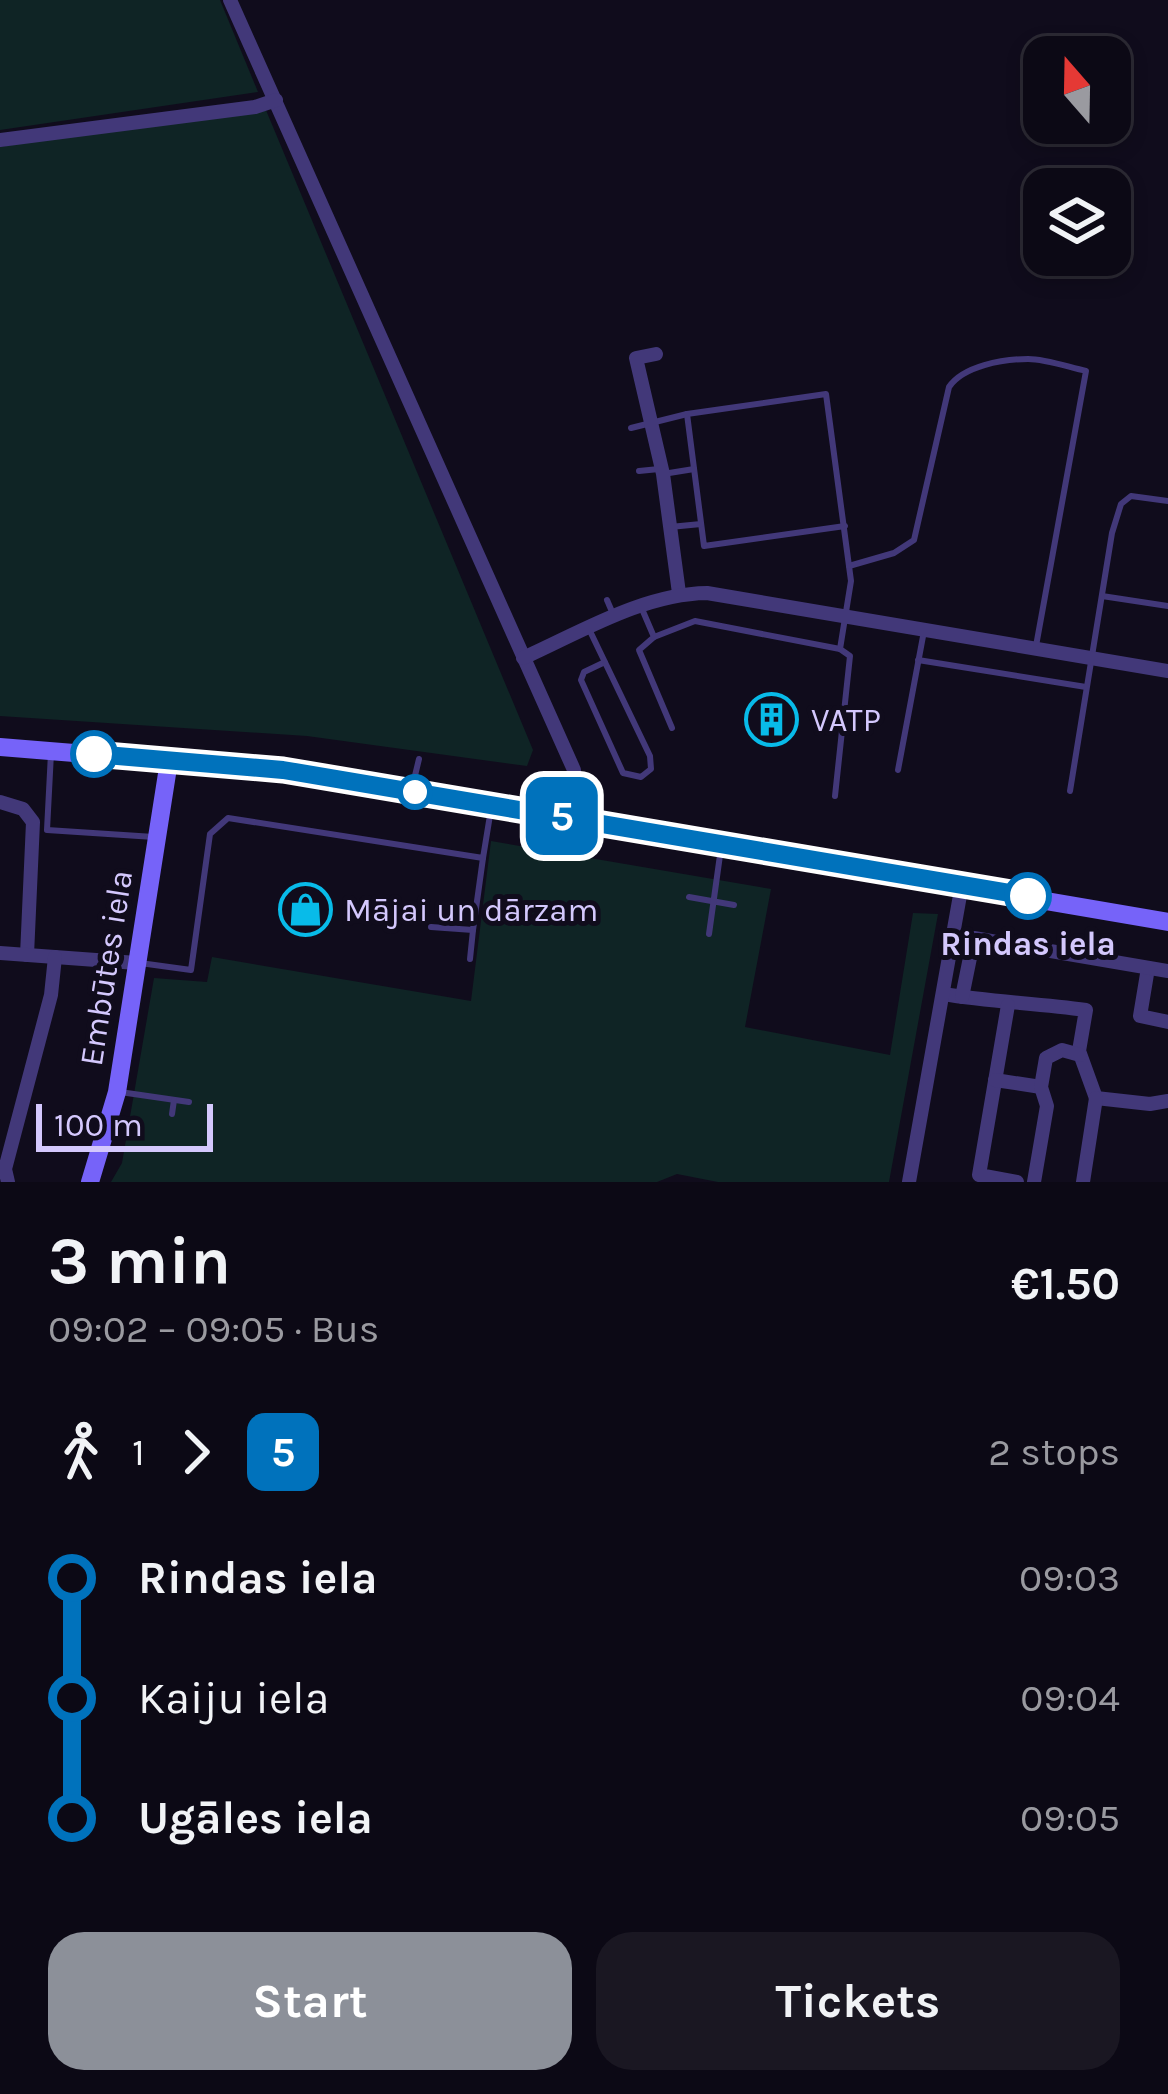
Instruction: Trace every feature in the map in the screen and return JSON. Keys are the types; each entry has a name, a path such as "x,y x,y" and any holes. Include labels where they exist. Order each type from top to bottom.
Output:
{"street":[{"path":"230,0 574,770 569,817"},
{"path":"0,140 255,107 276,100"},
{"path":"656,354 636,358 662,471 679,593"},
{"path":"523,658 641,606 679,593 707,593 1168,671"},
{"path":"0,747 283,770 1168,922"},
{"name":"Embūtes iela","path":"90,1182 116,1092 169,760"},
{"path":"0,802 23,809 33,822 27,955"},
{"path":"909,1182 962,884"},
{"path":"962,997 974,938 1168,971"},
{"path":"0,953 136,963"},
{"path":"4,1172 51,995 55,957"},
{"path":"1148,968 1140,1016 1168,1022"},
{"path":"943,994 1008,1005 1021,1000 1085,1010 1081,1055 1096,1098 1083,1182"},
{"path":"1008,1005 979,1175 1017,1182"},
{"path":"1034,1182 1047,1106 1041,1087 1046,1058 1062,1050 1081,1055"},
{"path":"995,1080 1041,1087"},
{"path":"1096,1098 1150,1104 1168,1100"}],"lane":[{"path":"849,566 894,553 914,540 955,377 964,370 1029,359 1085,371 1036,650"},
{"path":"631,428 687,414 826,394 849,566 840,649"},
{"path":"687,414 704,546 844,526"},
{"path":"639,472 694,469"},
{"path":"1070,790 1121,504 1130,496 1168,501"},
{"path":"670,527 701,524"},
{"path":"1102,596 1168,606"},
{"path":"607,600 614,617"},
{"path":"641,606 654,637"},
{"path":"672,728 639,650 654,637 695,621 840,649 850,656 835,796"},
{"path":"589,628 650,756 651,769 641,777 623,773 581,680 584,672 605,662"},
{"path":"898,770 924,631"},
{"path":"918,660 1086,687"},
{"path":"51,750 47,830 158,837"},
{"path":"412,791 419,759"},
{"path":"470,959 491,804"},
{"path":"136,963 190,970 210,834 228,818 483,858"},
{"path":"709,934 722,843"},
{"path":"688,897 734,905"},
{"path":"431,927 473,930"},
{"path":"116,1092 189,1102"},
{"path":"172,1114 173,1100"}],"green space":[{"path":"0,0 220,0 258,92 0,130"},
{"path":"263,103 533,750 527,766 307,736 0,716 0,147"},
{"path":"491,841 771,889 745,1027 890,1055 913,913 938,914 889,1182 718,1182 677,1174 657,1182 111,1182 122,1163 154,978 207,982 212,957 471,1001"}],"bus line":[{"name":"5","path":"94,754 283,770 1028,896"}],"place":[{"name":"VATP","path":"772,720"},
{"name":"Rindas iela","path":"1028,896"},
{"name":"Mājai un dārzam","path":"305,910"}]}
